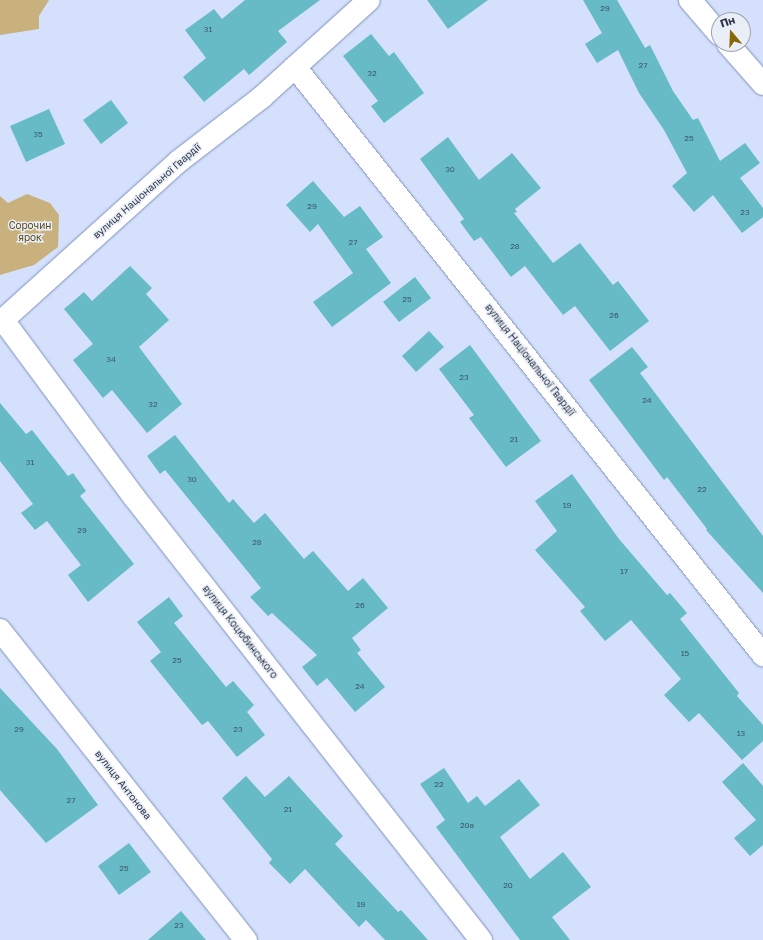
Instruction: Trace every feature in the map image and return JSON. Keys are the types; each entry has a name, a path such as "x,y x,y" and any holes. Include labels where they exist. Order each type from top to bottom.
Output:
{"street":[{"name":"вулиця Національної Гвардії","path":"2,320 179,161 262,97 369,0"},
{"path":"690,0 711,25"},
{"path":"735,52 763,84"},
{"name":"вулиця Національної Гвардії","path":"295,66 763,655"},
{"name":"вулиця Коцюбинського","path":"2,320 134,497 481,940"},
{"name":"вулиця Антонова","path":"0,630 246,940"}],"green space":[{"path":"0,0 49,0 39,16 39,29 0,35"},
{"name":"Сорочин ярок","path":"27,194 50,203 59,215 58,247 34,265 0,275 0,196 8,203"}],"building":[{"path":"245,0 320,0 278,31 287,42 249,75 244,69 204,102 183,77 206,58 185,30 214,9 222,19"},
{"path":"427,0 488,0 448,29"},
{"path":"583,0 617,0 645,48 650,45 673,91 693,120 698,118 720,161 745,143 760,163 740,178 763,208 763,217 742,233 713,195 694,212 672,186 687,173 664,130 639,93 618,50 597,63 585,44 602,33"},
{"path":"371,34 389,56 394,52 424,93 384,123 371,106 378,101 343,56"},
{"path":"111,100 128,123 101,144 83,120"},
{"path":"49,109 65,144 26,162 10,126"},
{"path":"448,137 479,180 512,153 541,188 515,209 517,212 514,213 553,263 580,243 613,285 618,281 649,321 610,351 575,306 563,315 525,266 511,277 481,237 474,241 460,222 464,219 420,159"},
{"path":"313,181 344,217 360,206 383,237 366,249 391,283 332,327 313,302 353,273 318,224 310,232 286,205"},
{"path":"130,266 152,288 146,294 169,320 139,347 182,404 147,433 112,390 103,398 73,360 93,344 64,309 84,292 92,301"},
{"path":"415,277 431,298 399,322 383,302"},
{"path":"429,331 444,347 416,372 402,356"},
{"path":"470,345 541,441 506,467 469,418 474,415 439,369"},
{"path":"632,347 648,367 640,373 763,536 763,593 706,530 707,529 667,477 664,480 589,380"},
{"path":"0,403 26,434 32,430 68,476 73,473 86,491 80,496 134,564 88,602 68,575 81,565 47,521 35,530 21,513 33,504 0,461"},
{"path":"175,435 229,503 233,499 254,523 265,513 304,559 313,551 348,591 363,578 388,608 352,638 361,650 357,653 385,687 355,712 327,678 317,686 302,667 317,655 272,613 268,616 250,597 261,588 165,470 160,474 147,456"},
{"path":"572,474 619,539 667,595 670,593 687,613 680,619 739,693 737,696 763,725 763,741 742,760 699,713 689,722 664,695 681,679 631,620 605,641 580,611 585,607 535,550 557,531 535,501"},
{"path":"169,597 183,616 174,623 226,687 233,681 254,705 247,712 265,735 237,757 208,721 202,725 150,661 161,652 137,622"},
{"path":"0,688 57,749 98,805 46,843 0,790"},
{"path":"743,763 763,786 763,845 750,856 734,838 756,820 722,782"},
{"path":"444,768 468,803 477,796 485,806 519,779 540,805 500,837 530,879 563,852 591,887 552,917 570,940 520,940 436,827 445,820 420,784"},
{"path":"246,776 265,797 289,776 343,836 335,844 398,912 401,910 428,940 385,940 366,920 359,927 305,869 290,884 269,863 272,859 222,798"},
{"path":"129,843 151,872 119,895 98,866"},
{"path":"181,911 206,940 148,940"}]}
